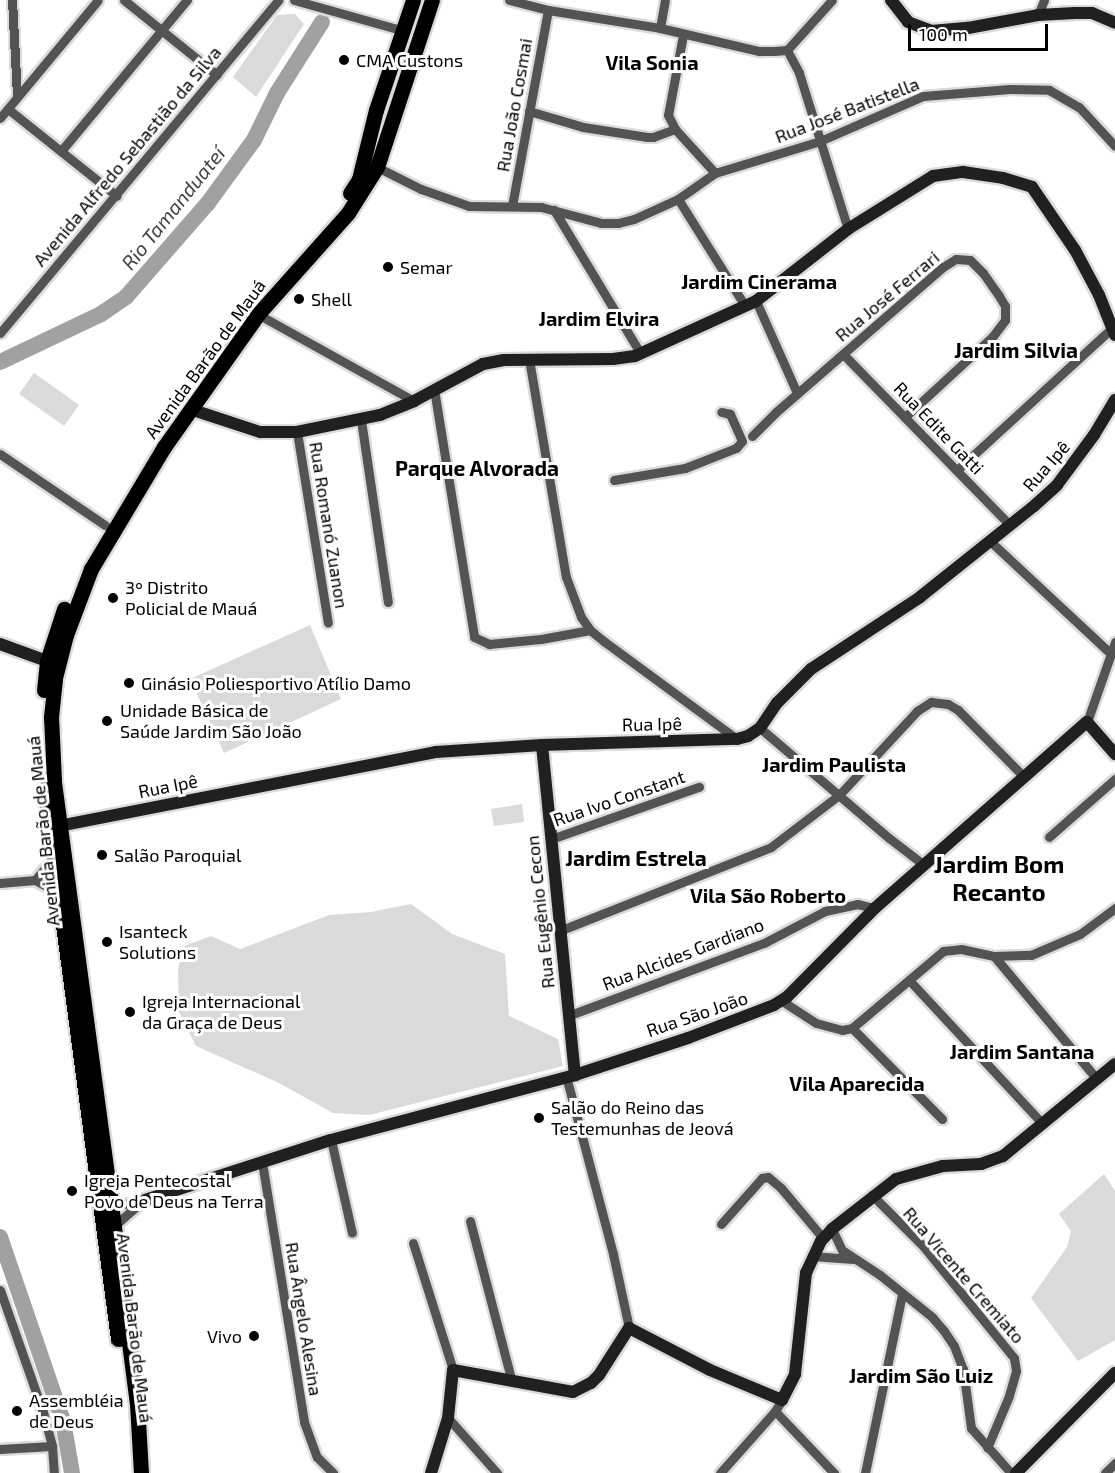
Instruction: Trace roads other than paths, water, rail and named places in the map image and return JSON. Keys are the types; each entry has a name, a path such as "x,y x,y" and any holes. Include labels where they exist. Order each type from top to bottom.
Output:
{"main road":[{"name":"Avenida Barão de Mauá","path":"141,1473 137,1404 114,1226 106,1208 52,860 41,732 53,663 72,587 105,525 255,312 336,214 353,189 364,161 376,110 412,0"},
{"name":"Avenida Barão de Mauá","path":"255,312 348,213 377,167 432,0"},
{"path":"376,110 383,117 394,115"},
{"name":"Avenida Barão de Mauá","path":"131,1473 106,1208 51,752 53,663 91,569 187,407"},
{"path":"44,784 48,787 53,813 60,826"}],"street":[{"path":"12,0 17,95"},
{"path":"124,0 218,75"},
{"path":"62,151 186,0"},
{"name":"Avenida Alfredo Sebastião da Silva","path":"0,333 117,196 278,0"},
{"path":"294,0 401,30"},
{"path":"509,0 548,10 660,28 759,51 787,50 832,0"},
{"path":"660,28 665,0"},
{"path":"891,0 908,22 931,31 968,28 1038,15 1092,13 1115,23"},
{"path":"1038,15 1044,0"},
{"path":"0,117 94,2"},
{"name":"Rua João Cosmai","path":"512,206 548,10"},
{"path":"683,35 668,115 675,129 715,173"},
{"path":"787,50 799,73 848,229"},
{"name":"Rua José Batistella","path":"377,167 450,201 486,208 512,206 554,210 601,223 618,224 678,199 715,173 820,141 923,96 1030,89 1049,90 1079,107 1115,146"},
{"path":"8,109 117,196"},
{"path":"529,111 583,127 653,138 675,129"},
{"path":"187,407 260,432 297,432 380,415 483,364 530,359 613,359 641,354 751,304 848,229 933,176 963,172 1022,182 1032,187 1070,242 1099,295 1114,332 957,470"},
{"path":"678,199 751,304 797,393"},
{"path":"554,210 641,354"},
{"name":"Rua José Ferrari","path":"752,436 797,393 943,267 964,258 975,264 1005,306 1005,320 993,336 905,417"},
{"path":"255,312 414,400"},
{"name":"Rua Edite Gatti","path":"843,354 1010,525"},
{"path":"530,359 566,577 575,606 590,630 737,739"},
{"path":"434,389 474,637 489,644 541,639 590,630"},
{"name":"Rua Ipê","path":"60,826 436,752 542,745 737,739 760,728 777,703 811,669 920,597 991,542 1057,485 1094,435 1115,400"},
{"path":"614,480 685,468 736,447 742,441 730,414 721,412"},
{"path":"361,420 388,602"},
{"name":"Rua Romanó Zuanon","path":"297,432 328,623"},
{"path":"0,454 105,525"},
{"path":"991,542 1111,654"},
{"name":"Rua São João","path":"106,1208 145,1200 331,1140 571,1075 732,1022 782,1001 875,908 1087,722 1115,642"},
{"path":"0,644 53,663"},
{"path":"559,930 755,856 789,835 839,795 917,711 931,702 948,704 958,710 1024,777"},
{"path":"1087,722 1115,754"},
{"path":"760,728 924,865"},
{"name":"Rua Eugênio Cecon","path":"542,745 559,930 570,1015 571,1075"},
{"path":"1049,837 1115,779"},
{"name":"Rua Ivo Constant","path":"551,839 699,787"},
{"path":"35,880 52,860"},
{"path":"0,882 35,880 46,887 57,890 70,906"},
{"name":"Rua Alcides Gardiano","path":"570,1015 764,943 825,911 857,904 875,908"},
{"path":"782,1001 816,1023 842,1030 852,1028 943,951 961,949 994,956 1031,955 1050,949 1080,934 1115,908"},
{"path":"994,956 1097,1079"},
{"path":"909,980 1043,1125"},
{"path":"852,1028 942,1119"},
{"path":"720,1473 775,1412 795,1374 801,1298 812,1256 828,1234 872,1195 896,1179 928,1169 995,1161 1043,1125 1115,1064"},
{"path":"453,1370 564,1392 584,1387 599,1375 629,1328 571,1075"},
{"path":"331,1140 352,1233"},
{"name":"Rua Ângelo Alesina","path":"262,1162 304,1422 310,1444 317,1457 333,1473"},
{"path":"721,1224 762,1178 768,1177 776,1182 842,1250 880,1275 932,1317 954,1346 966,1383 970,1425 987,1448 1011,1473"},
{"name":"Rua Vicente Cremiato","path":"872,1195 923,1246 1014,1358 1016,1371 1009,1396 987,1448"},
{"name":"Rua São João","path":"114,1226 145,1200"},
{"path":"470,1221 512,1382"},
{"path":"413,1243 453,1370 448,1418 431,1473"},
{"path":"812,1256 853,1259"},
{"path":"0,1290 43,1412 52,1446 54,1473"},
{"path":"865,1473 902,1294"},
{"path":"629,1328 710,1370 782,1400"},
{"path":"1016,1473 1115,1373"},
{"path":"775,1412 834,1473"},
{"path":"448,1418 497,1473"},
{"path":"0,1449 52,1446"},
{"path":"1106,1473 1115,1463"}],"waterway":[{"name":"Rio Tamanduateí","path":"0,362 101,314 126,297 208,203 254,140 277,93 322,22"},
{"name":"Rio Tamanduateí","path":"0,1237 63,1421 72,1473"}],"place":[{"name":"CMA Custons","path":"344,60"},
{"name":"Semar","path":"388,267"},
{"name":"Shell","path":"299,299"},
{"name":"3º Distrito Policial de Mauá","path":"113,598"},
{"name":"Ginásio Poliesportivo Atílio Damo","path":"129,683"},
{"name":"Unidade Básica de Saúde Jardim São João","path":"107,721"},
{"name":"Salão Paroquial","path":"102,855"},
{"name":"Isanteck Solutions","path":"107,942"},
{"name":"Igreja Internacional da Graça de Deus","path":"130,1012"},
{"name":"Salão do Reino das Testemunhas de Jeová","path":"539,1118"},
{"name":"Igreja Pentecostal Povo de Deus na Terra","path":"72,1191"},
{"name":"Vivo","path":"254,1336"},
{"name":"Assembléia de Deus","path":"17,1411"}],"district":[{"name":"Vila Sonia","path":"652,62"},
{"name":"Jardim Cinerama","path":"759,281"},
{"name":"Jardim Elvira","path":"599,318"},
{"name":"Jardim Silvia","path":"1016,350"},
{"name":"Parque Alvorada","path":"477,468"},
{"name":"Jardim Paulista","path":"834,764"},
{"name":"Jardim Estrela","path":"636,858"},
{"name":"Jardim Bom Recanto","path":"999,878"},
{"name":"Vila São Roberto","path":"768,895"},
{"name":"Jardim Santana","path":"1022,1051"},
{"name":"Vila Aparecida","path":"857,1083"},
{"name":"Jardim São Luiz","path":"921,1375"}]}
